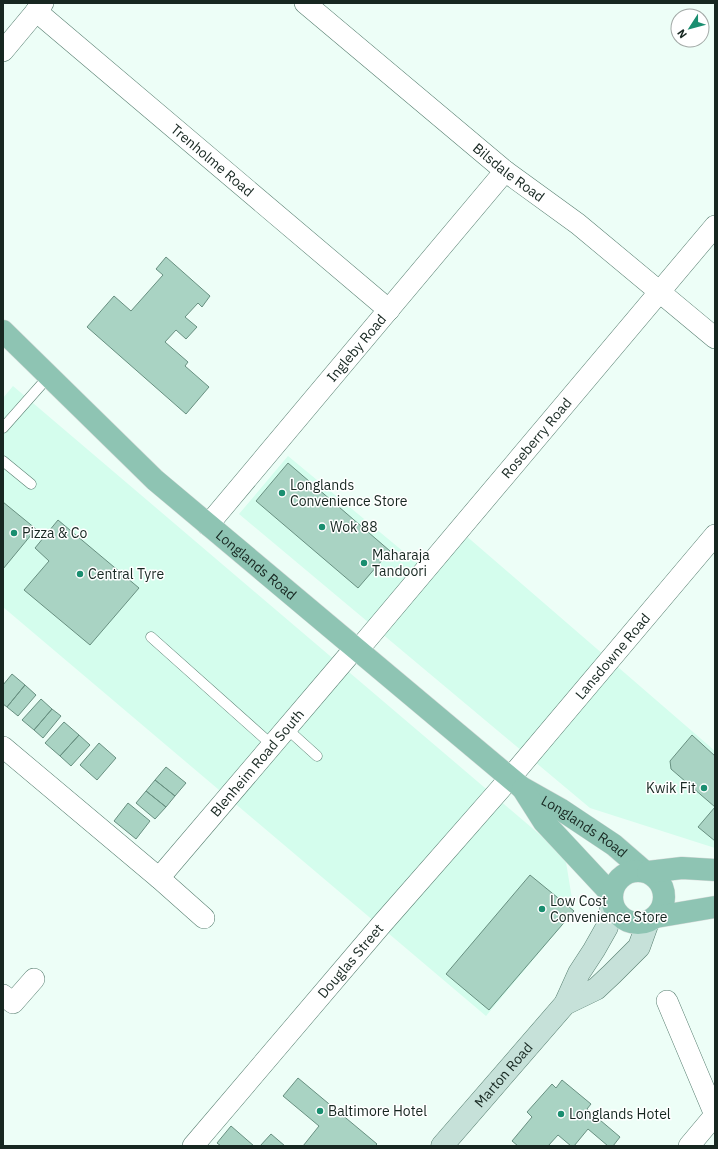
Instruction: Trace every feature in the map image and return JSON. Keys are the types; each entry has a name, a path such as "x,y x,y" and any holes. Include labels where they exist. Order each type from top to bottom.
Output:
{"main road":[{"name":"Longlands Road","path":"3,331 155,480 208,525 515,782 560,809 614,845 646,872"},
{"name":"Longlands Road","path":"515,782 544,822 612,899"},
{"name":"Marton Road","path":"612,899 614,887 619,879 630,872 646,872 682,868 715,870"},
{"name":"Marton Road","path":"646,872 656,877 662,884 665,892 665,901 662,910 652,919"},
{"path":"612,899 616,912 622,918 639,924 652,919 715,907"}],"street":[{"name":"Bilsdale Road","path":"305,3 505,171 578,224 715,338"},
{"path":"3,51 39,7"},
{"name":"Trenholme Road","path":"39,7 389,310"},
{"name":"Ingleby Road","path":"208,525 505,171"},
{"name":"Roseberry Road","path":"356,649 426,570 715,226"},
{"name":"Lansdowne Road","path":"515,782 715,535"},
{"name":"Blenheim Road South","path":"158,878 286,728 356,649"},
{"path":"3,747 204,918"},
{"name":"Douglas Street","path":"194,1146 381,925 515,782"},
{"name":"Marton Road","path":"442,1146 565,1004 579,973 607,927 612,899"},
{"name":"Marton Road","path":"565,1004 596,988 612,974 639,946 652,919"},
{"path":"6,1004 34,979"},
{"path":"667,1001 715,1115 689,1146"}],"lane":[{"path":"3,428 49,376"},
{"path":"3,461 31,484"},
{"path":"151,637 272,745"},
{"path":"286,728 317,756"}],"shaded area":[{"path":"13,386 565,856 574,911 486,1016 3,607 3,398"},
{"path":"288,456 422,567 457,528 715,751 715,848 590,808 239,514"}],"building":[{"path":"166,257 210,296 202,307 198,303 185,317 197,327 186,339 176,330 165,342 188,362 185,366 209,387 186,414 87,327 114,296 131,311 163,275 156,269"},
{"path":"288,463 390,551 358,588 256,501"},
{"path":"3,502 36,529 3,569"},
{"name":"Central Tyre","path":"58,520 139,588 90,645 24,590 49,561 35,548"},
{"path":"12,674 25,685 7,707 3,704 3,685"},
{"path":"25,685 36,695 18,716 7,707"},
{"path":"41,699 52,709 34,730 22,720"},
{"path":"52,709 61,716 43,738 34,730"},
{"path":"64,722 79,735 60,756 45,743"},
{"path":"79,735 90,745 71,766 60,756"},
{"name":"Kwik Fit","path":"692,735 715,756 715,807 671,769 670,761"},
{"path":"99,743 116,758 97,780 80,765"},
{"path":"166,767 186,783 175,796 155,780"},
{"path":"155,780 175,796 166,807 146,791"},
{"path":"146,791 166,807 155,819 136,803"},
{"path":"128,803 150,821 136,839 114,821"},
{"path":"715,807 715,841 698,827"},
{"path":"530,875 574,911 489,1010 446,974"},
{"name":"Baltimore Hotel","path":"298,1078 377,1144 375,1146 303,1146 319,1126 283,1096"},
{"name":"Longlands Hotel","path":"562,1080 591,1104 587,1109 620,1137 613,1146 608,1146 588,1129 574,1146 571,1146 558,1135 548,1146 518,1146 512,1141 532,1117 527,1112 552,1084 556,1088"},
{"path":"231,1126 254,1146 221,1146 217,1143"},
{"path":"271,1134 285,1146 260,1146"}],"place":[{"name":"Longlands Convenience Store","path":"282,493"},
{"name":"Wok 88","path":"322,527"},
{"name":"Pizza & Co","path":"14,533"},
{"name":"Maharaja Tandoori","path":"364,563"},
{"name":"Central Tyre","path":"80,574"},
{"name":"Kwik Fit","path":"704,788"},
{"name":"Low Cost Convenience Store","path":"542,909"},
{"name":"Baltimore Hotel","path":"320,1111"},
{"name":"Longlands Hotel","path":"561,1114"}]}
